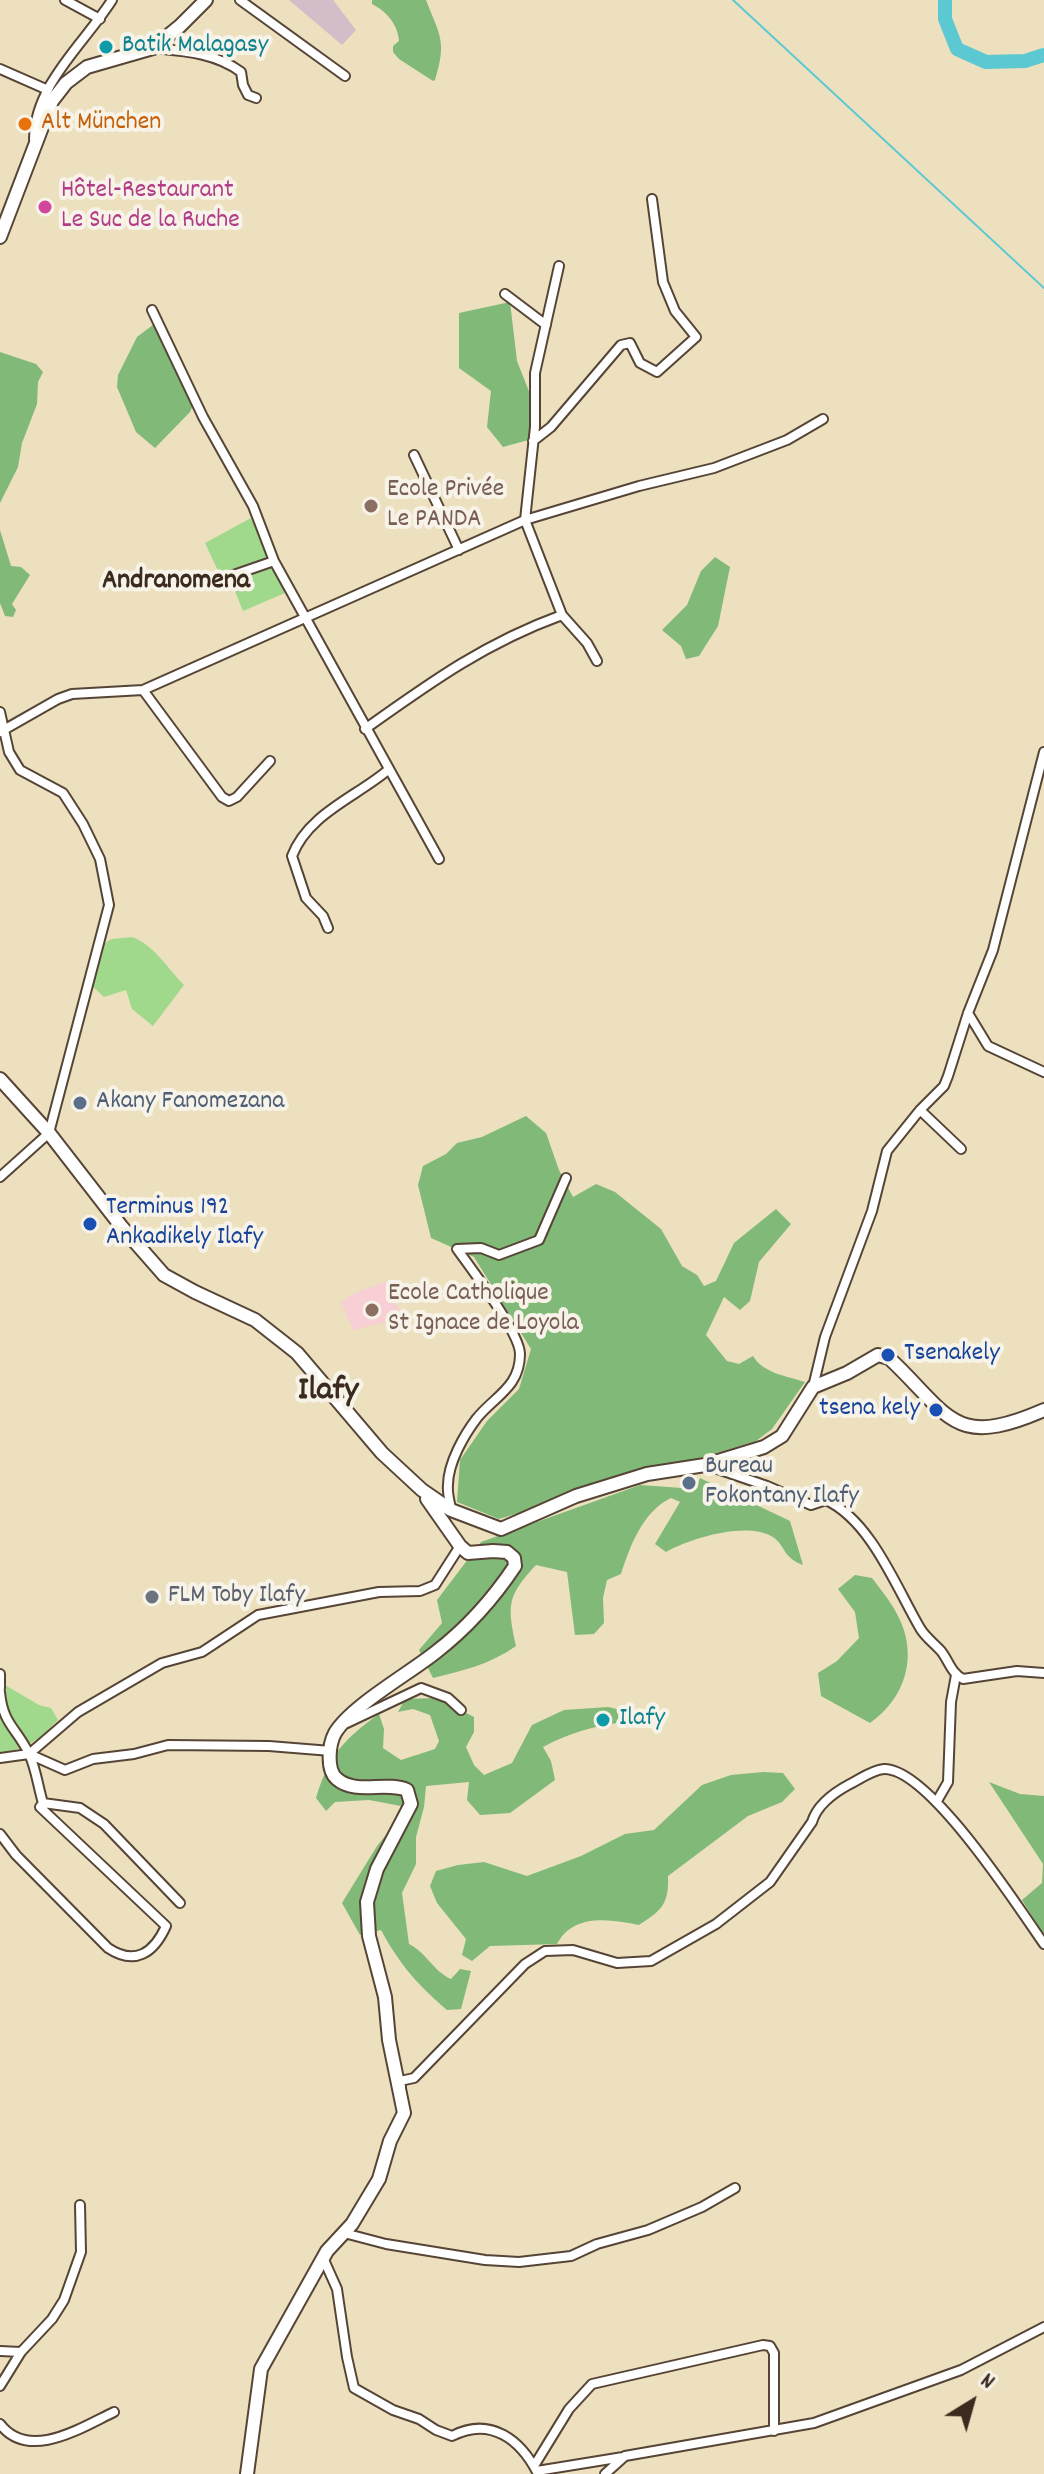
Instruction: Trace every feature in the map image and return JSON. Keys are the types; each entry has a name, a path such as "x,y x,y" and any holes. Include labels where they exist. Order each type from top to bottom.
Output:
{"street":[{"path":"65,0 100,19"},
{"path":"34,152 34,121 48,90 112,0"},
{"path":"153,48 206,0"},
{"path":"240,0 345,76"},
{"path":"0,237 52,101 66,83 95,63 153,48 196,53 228,63 241,72 248,95 256,98"},
{"path":"0,69 48,90"},
{"path":"533,441 551,427 621,345 630,343 640,363 657,372 696,337 675,311 663,282 652,199"},
{"path":"559,266 535,373 533,441 525,520 562,615 587,643 597,661"},
{"path":"505,294 546,325"},
{"path":"152,310 203,417 253,506 274,561 439,859"},
{"path":"1,731 72,694 143,690 525,520 639,486 714,468 787,440 823,419"},
{"path":"414,455 459,550"},
{"path":"222,579 274,561"},
{"path":"365,729 429,682 490,645 562,615"},
{"path":"143,690 222,797 229,801 237,797 270,761"},
{"path":"0,712 1,731 20,770 63,793 83,824 100,859 109,905 49,1133 0,1177"},
{"path":"0,1079 49,1133 121,1226 164,1275 255,1320 297,1353 382,1453 422,1490 451,1510 501,1529 576,1496 647,1474 705,1465 764,1447 782,1436 813,1387 825,1337 872,1211 887,1151 944,1086 968,1013 995,947 1044,752"},
{"path":"328,928 323,916 306,898 292,856 297,843 324,815 388,770"},
{"path":"968,1013 988,1046 1044,1072"},
{"path":"920,1110 961,1149"},
{"path":"451,1510 447,1484 455,1457 477,1418 512,1386 520,1353 507,1323 457,1249 481,1248 499,1255 539,1240 566,1178"},
{"path":"813,1387 847,1373 878,1355 889,1358 957,1423 983,1427 1013,1423 1044,1410"},
{"path":"705,1465 811,1505 826,1500 840,1506 887,1567 921,1630 942,1652 956,1675 963,1679 1017,1671 1044,1673"},
{"path":"401,2093 389,2040 385,1997 369,1936 367,1902 377,1869 411,1804 407,1790 393,1784 373,1788 346,1785 335,1778 329,1767 334,1734 362,1707 461,1632 515,1566 514,1558 507,1552 468,1553 422,1490"},
{"path":"29,1754 78,1712 162,1663 202,1652 258,1615 379,1592 420,1591 435,1585 460,1546"},
{"path":"0,1674 4,1725 29,1754 43,1803 40,1807 166,1926 161,1939 150,1950 135,1957 120,1955 108,1948 16,1855 0,1834"},
{"path":"937,1801 948,1782 951,1702 956,1675"},
{"path":"343,1725 421,1688 448,1698 461,1710"},
{"path":"0,1758 29,1754 65,1770 93,1759 134,1754 168,1745 269,1746 331,1751"},
{"path":"247,2474 261,2369 327,2251 352,2224 379,2179 390,2141 404,2113 400,2081 414,2078 525,1964 545,1951 573,1950 617,1963 651,1961 716,1924 770,1882 812,1822 815,1810 845,1787 872,1772 886,1769 907,1779 937,1801 983,1858 1044,1944"},
{"path":"43,1803 80,1808 104,1824 180,1903"},
{"path":"344,2233 386,2244 485,2260 519,2262 571,2256 597,2244 648,2230 702,2207 735,2188"},
{"path":"0,2386 21,2352 52,2319 64,2300 81,2252 80,2205"},
{"path":"324,2260 337,2289 354,2388 393,2410 452,2436 471,2429 495,2431 508,2436 529,2454 536,2471"},
{"path":"536,2471 814,2423 961,2370 1044,2327"},
{"path":"536,2471 569,2409 592,2384 763,2345 770,2346 774,2353 774,2431"},
{"path":"0,2351 21,2352"},
{"path":"0,2424 15,2435 38,2441 63,2437 114,2412"},
{"path":"605,2474 625,2456"}],"shaded area":[{"path":"289,0 333,0 356,30 342,45"},
{"name":"Ecole Catholique St Ignace de Loyola","path":"388,1281 402,1318 353,1330 341,1302 355,1293"}],"green space":[{"path":"372,0 426,0 441,47 435,80 399,59 393,52 393,46 399,41 394,24 372,4"},
{"path":"510,302 517,361 530,394 532,439 503,447 487,427 491,391 459,368 459,313"},
{"path":"158,321 193,405 155,448 136,432 117,387 118,375 137,337"},
{"path":"0,352 36,364 43,372 18,467 0,503"},
{"path":"251,518 285,593 243,611 228,574 220,575 205,543"},
{"path":"0,530 11,566 21,567 30,575 12,604 16,610 13,617 5,616 0,603"},
{"path":"715,557 730,567 718,626 699,656 686,659 681,646 662,630 687,605 701,571"},
{"path":"132,937 154,951 184,985 153,1026 132,1009 126,990 104,997 92,986 103,944 112,939"},
{"path":"526,1116 546,1133 559,1170 573,1197 596,1184 615,1192 661,1229 682,1266 697,1275 704,1286 716,1281 734,1243 776,1209 791,1224 759,1262 750,1301 740,1310 724,1297 706,1335 727,1361 739,1364 753,1356 769,1370 805,1382 772,1429 756,1441 499,1519 457,1502 460,1460 487,1421 519,1389 531,1349 474,1257 431,1238 418,1185 423,1166 446,1154 457,1143 482,1137"},
{"path":"700,1478 790,1521 803,1565 791,1558 771,1536 760,1532 733,1531 703,1537 666,1552 655,1544 680,1502 671,1498 645,1520 633,1541 621,1574 607,1580 603,1598 604,1623 594,1634 575,1635 567,1572 536,1565 519,1585 512,1602 511,1620 516,1646 486,1662 433,1678 419,1650 442,1623 437,1600 481,1542 640,1485 696,1489"},
{"path":"855,1575 872,1578 897,1614 907,1644 908,1659 900,1688 882,1713 870,1723 821,1696 818,1673 837,1661 859,1638 855,1612 838,1589"},
{"path":"0,1682 39,1705 51,1708 58,1720 32,1742 0,1753"},
{"path":"437,1698 474,1717 474,1732 466,1747 474,1765 484,1775 512,1763 532,1725 564,1710 608,1707 626,1711 623,1722 582,1731 543,1747 551,1761 555,1780 510,1813 480,1815 467,1800 469,1782 426,1786 416,1837 416,1864 402,1893 409,1944 451,1979 460,1969 471,1971 461,2009 447,2010 410,1973 381,1930 360,1935 342,1903 377,1846 395,1824 401,1806 369,1800 335,1802 326,1811 316,1798 326,1770 339,1749 379,1714 384,1729 383,1748 401,1760 435,1749 439,1741 430,1715 413,1709 398,1712 405,1699"},
{"path":"783,1773 795,1789 782,1802 748,1816 668,1876 665,1900 653,1915 639,1925 593,1921 572,1927 557,1944 490,1946 472,1961 462,1955 466,1939 437,1903 430,1886 436,1871 484,1862 527,1876 581,1856 625,1834 654,1830 702,1785 731,1775"},
{"path":"989,1782 1020,1794 1044,1796 1044,1935 1022,1900 1042,1883 1043,1864"}],"waterway":[{"path":"733,0 1044,288"},
{"path":"945,0 945,19 957,49 986,62 1025,61 1044,55"}],"place":[{"name":"Batik Malagasy","path":"106,47"},
{"name":"Alt München","path":"25,124"},
{"name":"Hôtel-Restaurant Le Suc de la Ruche","path":"45,207"},
{"name":"Ecole Privée Le PANDA","path":"371,506"},
{"name":"Akany Fanomezana","path":"80,1103"},
{"name":"Terminus 192 Ankadikely Ilafy","path":"90,1224"},
{"name":"Ecole Catholique St Ignace de Loyola","path":"372,1310"},
{"name":"Tsenakely","path":"888,1355"},
{"name":"tsena kely","path":"936,1410"},
{"name":"Bureau Fokontany Ilafy","path":"689,1483"},
{"name":"FLM Toby Ilafy","path":"152,1597"},
{"name":"Ilafy","path":"603,1720"}],"district":[{"name":"Andranomena","path":"176,583"},
{"name":"Ilafy","path":"328,1393"}]}
